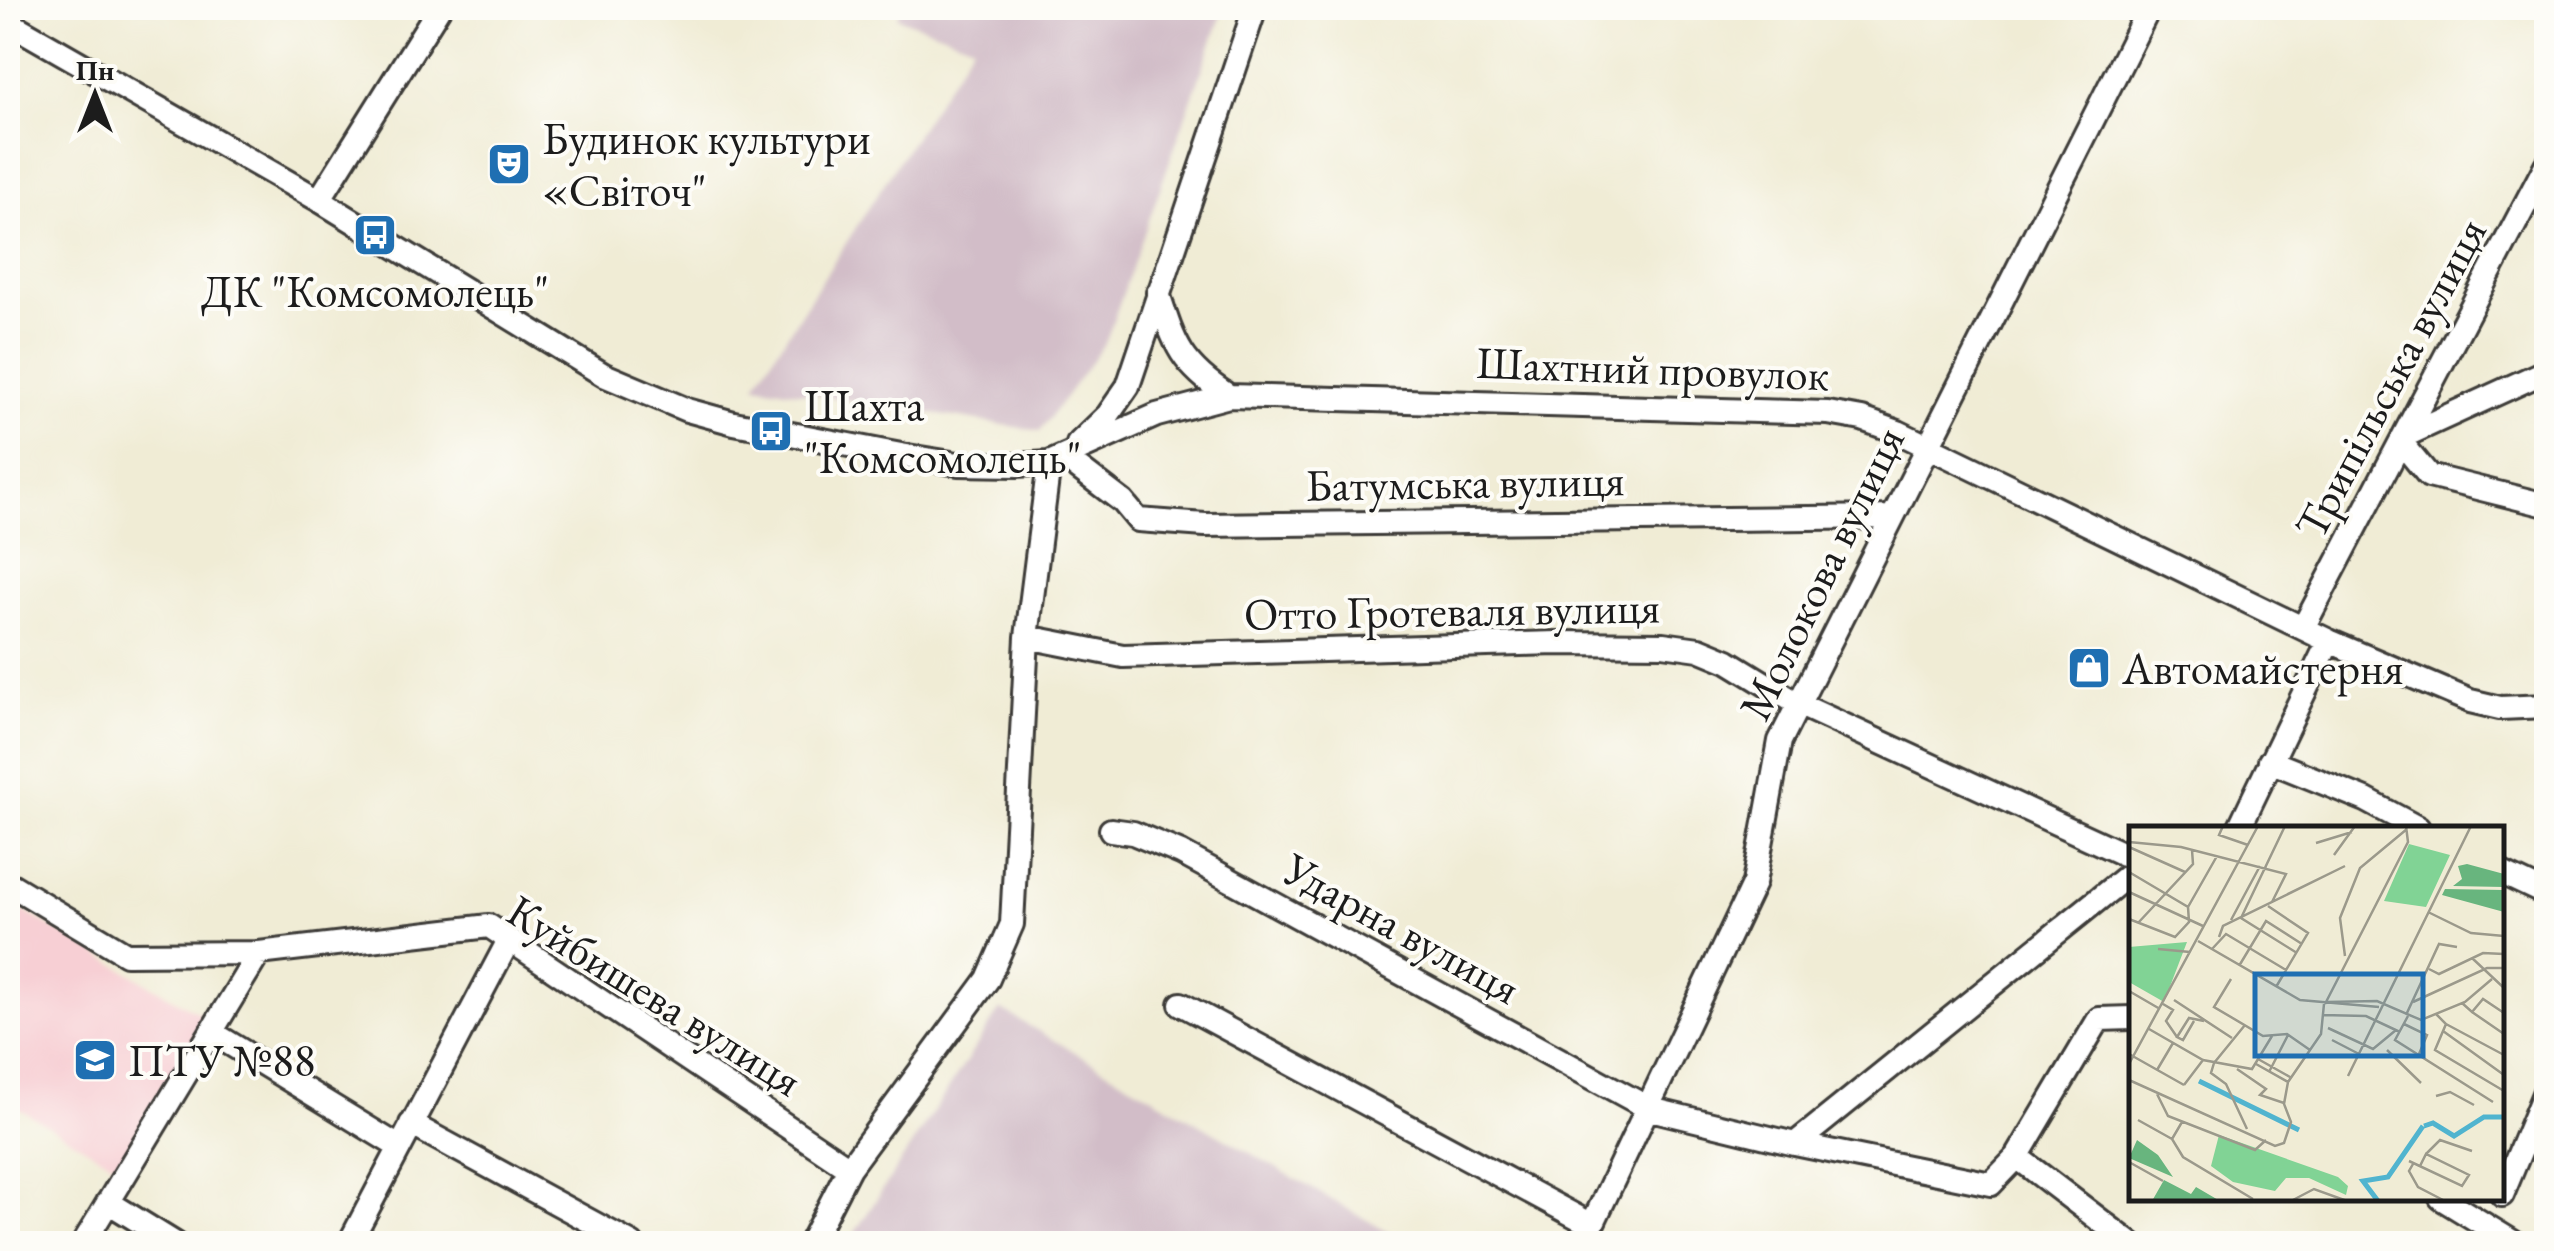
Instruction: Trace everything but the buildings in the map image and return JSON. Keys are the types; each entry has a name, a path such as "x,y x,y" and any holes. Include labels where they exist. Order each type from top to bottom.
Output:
{"street":[{"path":"320,200 439,8"},
{"path":"810,1244 850,1168 988,979 1012,924 1027,637 1057,460 1108,415 1128,386 1255,8"},
{"name":"Молокова вулиця","path":"1588,1234 1754,883 1780,741 2149,8"},
{"path":"8,22 320,200 604,375 687,410 734,423 958,464 1057,460"},
{"name":"Трипільська вулиця","path":"2304,628 2546,165"},
{"path":"1158,293 1185,360 1201,378 1229,396"},
{"path":"2546,371 2402,439 2429,476 2546,505"},
{"name":"Шахтний провулок","path":"1057,460 1157,416 1229,396 1790,409 1862,419 1927,446 2329,641 2470,701 2500,708 2546,706"},
{"name":"Батумська вулиця","path":"1057,460 1124,502 1138,520 1155,522 1205,525 1892,516"},
{"name":"Отто Гротеваля вулиця","path":"1027,637 1123,656 1557,644 1662,644 1700,650 1728,661 1798,704 2129,857"},
{"path":"2240,826 2329,641"},
{"path":"2270,761 2366,800 2414,826"},
{"name":"Ударна вулиця","path":"1111,830 1133,833 1181,853 1650,1108 1794,1144 1991,1184 2017,1157"},
{"path":"1794,1144 2129,874"},
{"path":"2504,874 2546,894"},
{"name":"Куйбишева вулиця","path":"8,883 126,954 258,953 489,926 850,1168"},
{"path":"349,1244 509,940"},
{"path":"83,1244 258,953"},
{"path":"1181,1004 1588,1234"},
{"path":"2129,1018 2098,1019 2017,1157 2131,1244"},
{"path":"211,1032 399,1147"},
{"path":"2504,1190 2546,1089"},
{"path":"411,1124 632,1244"},
{"path":"2445,1201 2516,1244"},
{"path":"2488,1227 2499,1201"},
{"path":"108,1202 176,1244"}],"shaded area":[{"path":"901,8 1223,11 1106,341 1040,431 755,385 973,45 897,17"},
{"name":"ПТУ №88","path":"8,902 207,1018 120,1168 8,1102"},
{"path":"1000,1009 1407,1243 848,1243"}],"place":[{"name":"Будинок культури «Світоч\"","path":"509,164"},
{"name":"ДК \"Комсомолець\"","path":"375,235"},
{"name":"Шахта \"Комсомолець\"","path":"771,431"},
{"name":"Автомайстерня","path":"2089,668"},
{"name":"ПТУ №88","path":"95,1060"}]}
